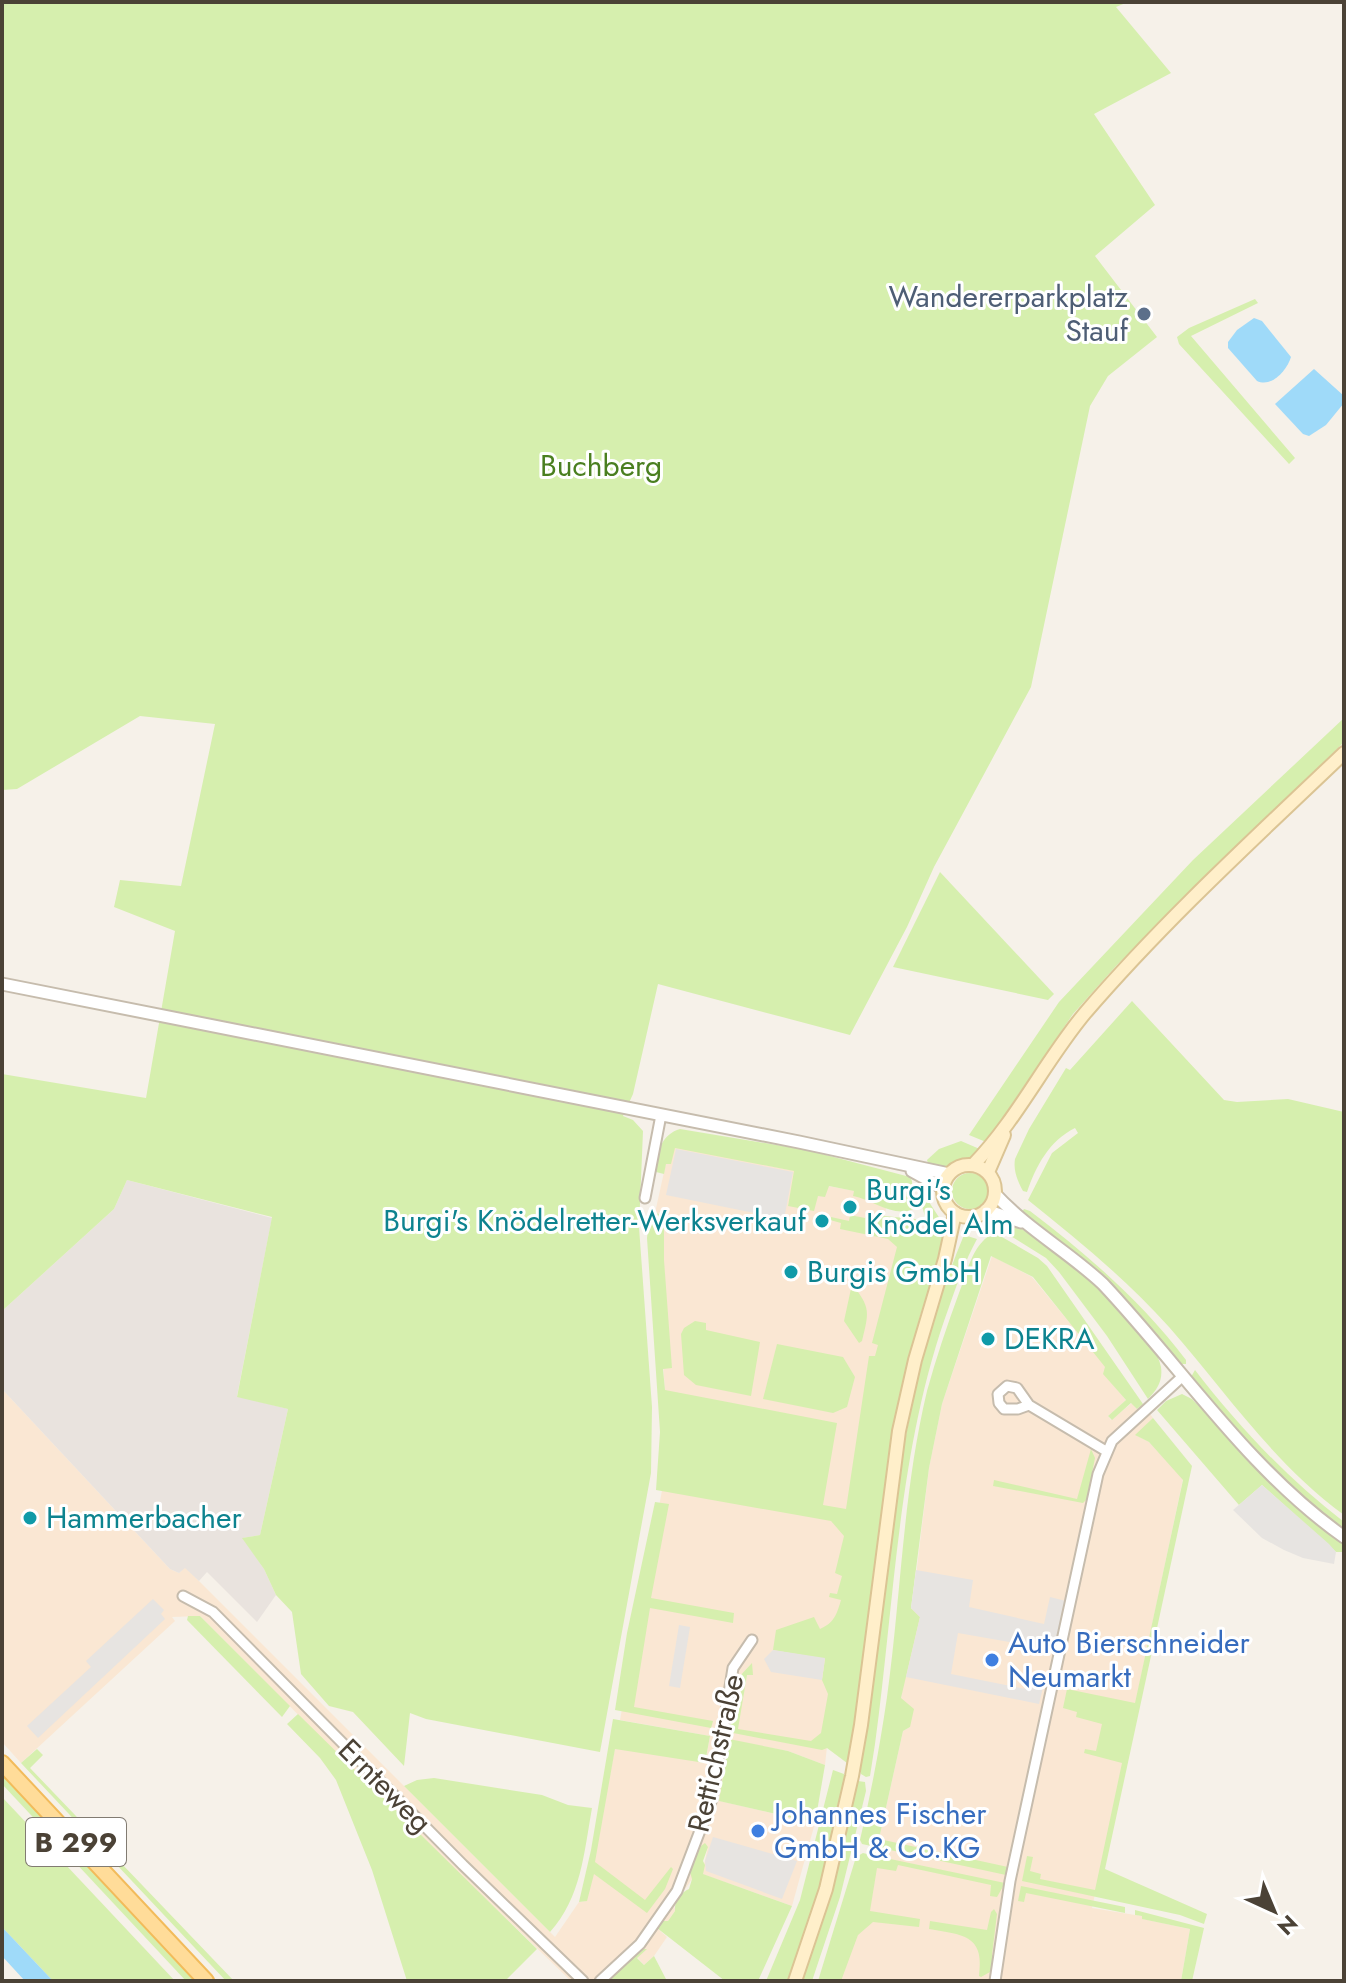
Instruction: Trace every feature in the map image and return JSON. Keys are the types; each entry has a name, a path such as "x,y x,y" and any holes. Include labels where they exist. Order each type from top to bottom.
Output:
{"main road":[{"path":"973,1165 1011,1117 1065,1038 1110,985 1196,896 1344,753"},
{"path":"988,1172 1011,1117"},
{"path":"945,1259 971,1217 986,1210 995,1194 994,1182 988,1172 973,1165 959,1167 949,1174 943,1188 946,1203 955,1213 971,1217"},
{"path":"795,1981 826,1889 852,1776 899,1431 955,1213"},
{"name":"B 299","path":"2,1763 206,1981"}],"street":[{"path":"2,984 949,1174"},
{"path":"645,1198 661,1115"},
{"path":"896,1164 943,1188"},
{"path":"995,1194 1026,1224 1103,1284 1266,1469 1344,1537"},
{"path":"986,1210 1026,1224"},
{"path":"995,1981 1010,1881 1093,1496 1106,1451 1117,1436 1183,1376"},
{"path":"1029,1405 1106,1451"},
{"name":"Ernteweg","path":"183,1596 213,1612 463,1865 583,1981"},
{"name":"Rettichstraße","path":"600,1981 646,1937 677,1891 712,1799 733,1668 752,1640"}],"shaded area":[{"path":"675,1147 795,1171 788,1206 818,1196 828,1186 855,1191 854,1196 870,1199 886,1208 882,1233 910,1239 851,1524 825,1765 788,1751 729,1740 720,1801 815,1823 792,1906 702,1874 708,1847 674,1905 675,1911 668,1921 662,1921 657,1928 667,1937 654,1956 644,1965 637,1957 641,1949 608,1981 571,1981 372,1789 200,1616 172,1617 175,1621 21,1763 2,1742 2,1389 170,1569 179,1573 185,1567 555,1937 579,1902 586,1901 616,1743 706,1758 710,1736 620,1720 669,1452 659,1302 664,1215 655,1213 666,1163"},
{"path":"676,1149 793,1172 784,1219 666,1195"},
{"path":"127,1180 272,1218 237,1396 288,1409 260,1535 243,1538 264,1569 276,1595 257,1622 207,1572 199,1581 185,1568 179,1573 170,1569 2,1389 2,1311 114,1209"},
{"path":"992,1256 1032,1277 1106,1367 1104,1374 1126,1400 1108,1416 1111,1420 1132,1403 1137,1409 1143,1404 1153,1418 1136,1435 1149,1442 1183,1479 1092,1908 1142,1916 1143,1919 1190,1929 1181,1981 833,1981 871,1855 877,1848 903,1731 910,1727 901,1699 929,1468 942,1404"},
{"path":"1262,1485 1329,1544 1336,1552 1334,1564 1303,1558 1284,1550 1262,1538 1233,1510"},
{"path":"916,1570 973,1580 969,1607 1044,1624 1050,1597 1066,1601 1055,1650 958,1633 951,1674 1026,1689 1028,1679 1044,1683 1039,1704 906,1677 920,1617 911,1608"},
{"path":"153,1599 164,1610 161,1614 165,1619 38,1738 27,1726 91,1667 86,1661"},
{"path":"679,1625 690,1627 680,1688 669,1686"},
{"path":"773,1650 825,1658 822,1680 771,1672 764,1659"},
{"path":"713,1837 797,1861 782,1899 706,1871 705,1861"}],"green space":[{"name":"Buchberg","path":"2,2 1128,2 1116,7 1171,73 1094,114 1155,205 1095,256 1157,337 1108,376 1090,406 1031,687 934,867 907,927 850,1035 658,984 633,1094 623,1116 633,1120 643,1131 639,1227 652,1407 651,1473 600,1752 426,1719 410,1713 404,1766 353,1712 329,1706 301,1674 292,1612 276,1595 264,1569 242,1538 260,1535 288,1409 237,1397 272,1217 127,1180 114,1209 2,1311 2,1074 146,1098 175,931 114,907 120,880 181,886 215,724 140,716 17,789 2,790"},
{"path":"1255,299 1258,303 1191,336 1295,458 1289,464 1179,344 1177,337 1189,328"},
{"path":"1344,718 1344,742 1116,966 1073,1014 986,1142 969,1135 1059,1002 1193,860"},
{"path":"940,872 1054,994 1048,1000 893,967"},
{"path":"1132,1001 1224,1100 1288,1099 1344,1112 1344,1515 1272,1450 1169,1327 1136,1293 1084,1245 1028,1200 1052,1153 1078,1133 1075,1128 1058,1140 1045,1155 1027,1192 1023,1191 1018,1180 1015,1159 1029,1129 1066,1068 1070,1070"},
{"path":"680,1129 807,1150 910,1177 913,1209 891,1210 853,1196 854,1191 829,1186 825,1197 818,1196 814,1211 788,1206 794,1171 675,1148 671,1164 666,1164 664,1174 656,1172 657,1158 664,1140"},
{"path":"961,1141 982,1150 957,1164 929,1166 927,1160 939,1149"},
{"path":"970,1173 983,1178 988,1191 983,1204 970,1209 957,1204 952,1191 957,1178"},
{"path":"918,1185 942,1222 950,1227 920,1316 905,1374 864,1669 847,1763 827,1748 822,1750 728,1732 739,1677 752,1663 753,1675 747,1675 738,1729 811,1741 821,1733 828,1694 822,1680 825,1659 773,1650 776,1630 814,1617 820,1629 834,1618 841,1600 829,1597 830,1593 837,1594 842,1576 835,1573 844,1536 831,1521 656,1490 660,1432 647,1238 650,1212 664,1215 672,1368 663,1369 665,1390 837,1423 823,1505 846,1509 869,1356 875,1356 878,1345 872,1343 897,1247 888,1239 840,1229 841,1223 830,1220 831,1217 849,1221 850,1215 915,1219 919,1221 919,1230 925,1231"},
{"path":"1024,1209 1052,1228 1113,1280 1151,1318 1186,1360 1186,1364 1180,1364 1108,1286 1022,1212"},
{"path":"1007,1220 1070,1264 1139,1328 1154,1349 1161,1367 1159,1385 1148,1399 1107,1336 1059,1272 1046,1258 1001,1230"},
{"path":"995,1233 1047,1266 1143,1404 1137,1409 1131,1403 1112,1420 1108,1416 1126,1400 1103,1374 1105,1367 1033,1277 991,1256 942,1404 929,1468 911,1608 920,1617 901,1698 914,1709 910,1727 903,1731 879,1839 1008,1867 1006,1875 862,1844 860,1840 884,1715 907,1505 927,1391 972,1258 981,1243"},
{"path":"964,1235 977,1239 949,1307 932,1360 908,1468 875,1744 870,1776 866,1777 861,1774 860,1768 907,1431 940,1299"},
{"path":"852,1284 867,1311 862,1341 859,1343 844,1321"},
{"path":"695,1321 706,1323 706,1330 760,1342 751,1396 696,1385 684,1375 681,1334"},
{"path":"777,1344 843,1357 855,1377 847,1407 833,1413 763,1399"},
{"path":"1195,1370 1265,1451 1344,1522 1344,1530 1282,1477 1245,1438 1191,1377"},
{"path":"1182,1394 1192,1399 1268,1479 1344,1543 1344,1552 1336,1552 1262,1485 1239,1505 1157,1410 1166,1401"},
{"path":"1153,1418 1192,1466 1105,1869 1207,1914 1204,1924 1180,1915 1022,1881 1027,1856 1033,1857 1030,1871 1041,1874 1040,1879 1095,1890 1122,1763 1084,1753 1085,1749 1096,1751 1102,1724 1076,1717 1077,1712 1063,1708 1067,1689 1135,1703 1183,1480 1149,1442 1135,1435"},
{"path":"1091,1449 1095,1458 1087,1499 1083,1503 993,1486 994,1480 1077,1499"},
{"path":"655,1502 669,1504 651,1598 734,1613 733,1623 650,1608 634,1707 713,1721 711,1728 615,1710 627,1633"},
{"path":"188,1616 200,1616 290,1706 282,1717 187,1620"},
{"path":"298,1714 537,1949 505,1981 407,1981 372,1870 336,1780 320,1758 287,1724"},
{"path":"613,1719 710,1736 705,1763 615,1749 595,1862 645,1900 671,1867 673,1869 665,1889 647,1913 594,1874 587,1901 579,1902"},
{"path":"729,1739 788,1751 825,1765 815,1823 719,1801"},
{"path":"37,1749 43,1755 30,1768 234,1981 226,1981 21,1763"},
{"path":"833,1770 844,1774 845,1780 833,1821 825,1874 788,1981 766,1981 800,1900"},
{"path":"2,1772 198,1981 186,1981 2,1784"},
{"path":"434,1778 542,1795 568,1805 592,1808 575,1890 569,1905 550,1932 404,1786 417,1780"},
{"path":"858,1781 865,1782 866,1791 840,1897 812,1981 802,1981 833,1889"},
{"path":"2,1797 175,1981 53,1981 2,1927"},
{"path":"705,1843 708,1847 703,1874 792,1906 758,1981 725,1981 657,1928 662,1921 668,1921 675,1911 678,1898 689,1889 692,1879 690,1872"},
{"path":"863,1853 1005,1883 997,1897 990,1896 991,1885 898,1865 896,1871 877,1868 870,1911 920,1919 919,1927 873,1922 858,1935 841,1981 818,1981 856,1857"},
{"path":"1021,1886 1125,1907 1125,1913 1026,1893 1024,1902 1018,1901"},
{"path":"994,1909 997,1914 992,1955 995,1956 990,1972 981,1977 975,1944 961,1935 929,1929 930,1921 987,1930"},
{"path":"1135,1910 1204,1928 1192,1981 1181,1981 1190,1929 1142,1919 1142,1916 1135,1915"},
{"path":"641,1949 647,1949 637,1958 644,1965 654,1956 667,1981 608,1981"}],"water":[{"path":"1254,318 1262,321 1291,357 1282,372 1273,380 1263,383 1257,381 1228,348 1228,342 1237,330"},
{"path":"1314,369 1344,396 1344,403 1326,425 1309,436 1303,434 1275,404"},
{"path":"2,1927 53,1981 25,1981 2,1956"}],"place":[{"name":"Wandererparkplatz Stauf","path":"1144,314"},
{"name":"Burgi's Knödel Alm","path":"850,1207"},
{"name":"Burgi's Knödelretter-Werksverkauf","path":"822,1221"},
{"name":"Burgis GmbH","path":"791,1272"},
{"name":"DEKRA","path":"988,1339"},
{"name":"Hammerbacher","path":"30,1518"},
{"name":"Auto Bierschneider Neumarkt","path":"992,1660"},
{"name":"Johannes Fischer GmbH & Co.KG","path":"758,1831"}]}
